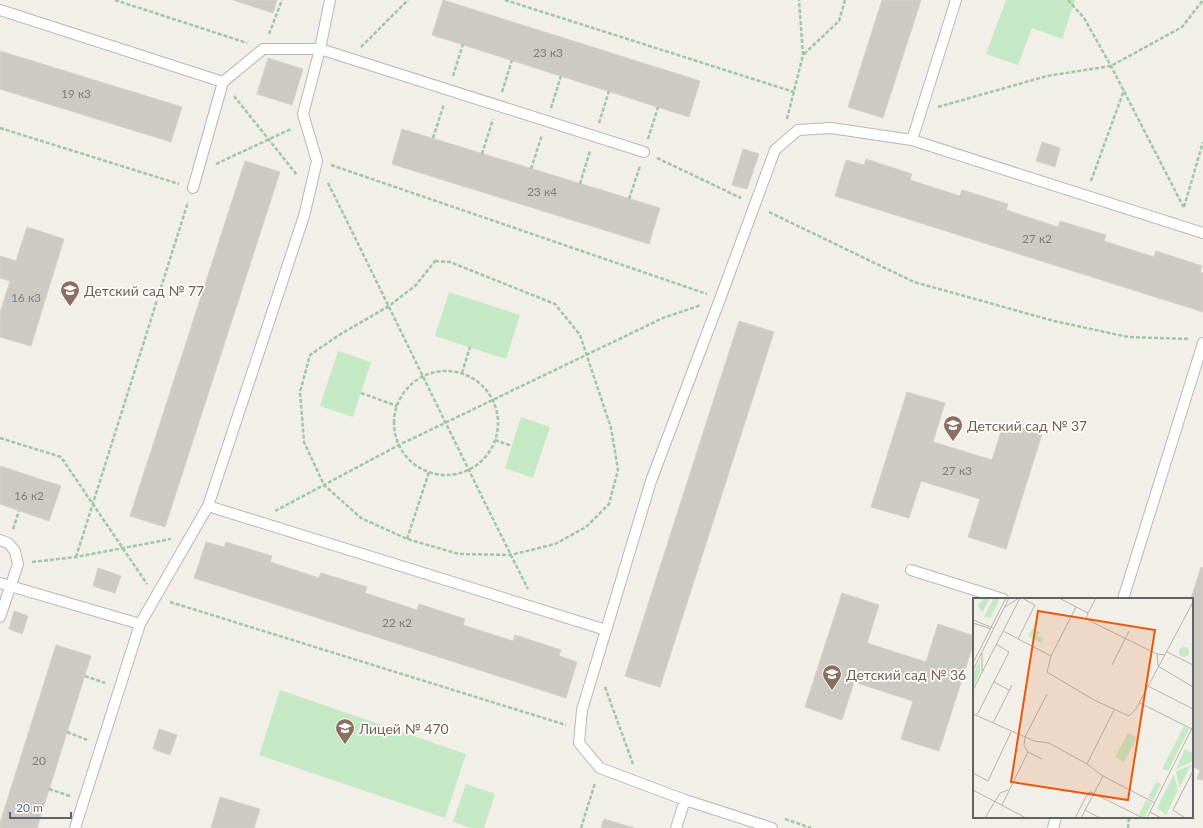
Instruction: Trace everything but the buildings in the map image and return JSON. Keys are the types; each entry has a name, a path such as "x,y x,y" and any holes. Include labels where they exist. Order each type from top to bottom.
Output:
{"lane":[{"path":"75,828 140,624 208,506 304,216 317,161 302,114 320,49 330,0"},
{"path":"912,140 956,0"},
{"path":"0,10 224,82"},
{"path":"193,188 224,82 264,49 320,49 644,152"},
{"path":"772,828 640,784 600,768 579,743 582,710 651,481 775,150 798,130 831,128 912,140 1203,233"},
{"path":"1124,598 1199,341"},
{"path":"208,506 606,630"},
{"path":"0,540 8,543 15,552 18,564 5,585 0,617"},
{"path":"912,570 1000,598"},
{"path":"5,585 140,624"},
{"path":"676,828 686,800"},
{"path":"1053,828 1056,818"}],"path":[{"path":"114,0 264,49 282,0"},
{"path":"350,59 408,0"},
{"path":"505,0 794,92"},
{"path":"780,146 804,55 799,0"},
{"path":"804,55 839,21 845,0"},
{"path":"1068,0 1084,18 1124,90 1184,208 1190,229"},
{"path":"921,112 1047,76 1111,66 1182,26 1203,0"},
{"path":"224,82 310,191"},
{"path":"1085,196 1124,90"},
{"path":"197,173 305,122"},
{"path":"0,128 193,188 76,557"},
{"path":"1184,208 1203,142"},
{"path":"644,152 914,282 1054,321 1128,337 1199,341"},
{"path":"317,161 720,299"},
{"path":"317,161 424,376 468,470 538,609"},
{"path":"435,261 450,262 555,304 580,335 588,355 611,428 618,470 609,504 586,527 555,544 511,555 460,554 407,539 361,518 324,485 304,442 300,392 310,355 339,335 389,306 416,285 435,261"},
{"path":"255,521 399,445 663,318 720,299"},
{"path":"462,374 470,347"},
{"path":"449,371 462,374 474,380 485,389 493,401 498,414 496,440 485,458 480,463 468,470 456,474 442,475 429,472 417,466 407,457 399,445 395,432 394,419 397,406 408,389 424,376 436,372 449,371"},
{"path":"361,393 397,406"},
{"path":"0,438 61,457 156,597 580,729"},
{"path":"496,440 512,446"},
{"path":"407,539 429,472"},
{"path":"18,564 76,557 191,536"},
{"path":"596,662 640,784"},
{"path":"85,676 120,688"},
{"path":"67,732 101,744"},
{"path":"581,828 600,768"},
{"path":"49,789 83,801"},
{"path":"1128,828 1129,818"}],"green space":[{"path":"1006,0 1075,0 1062,39 1032,28 1018,65 986,54"},
{"path":"449,292 520,315 506,359 435,336"},
{"path":"338,351 371,362 353,417 320,406"},
{"path":"521,417 550,427 533,478 505,468"},
{"path":"280,690 466,754 445,818 259,755"},
{"path":"466,784 495,794 484,828 472,828 453,822"}],"place":[{"name":"Детский сад № 77","path":"70,307"},
{"name":"Детский сад № 37","path":"953,442"},
{"name":"Детский сад № 36","path":"832,691"},
{"name":"Лицей № 470","path":"345,745"}]}
